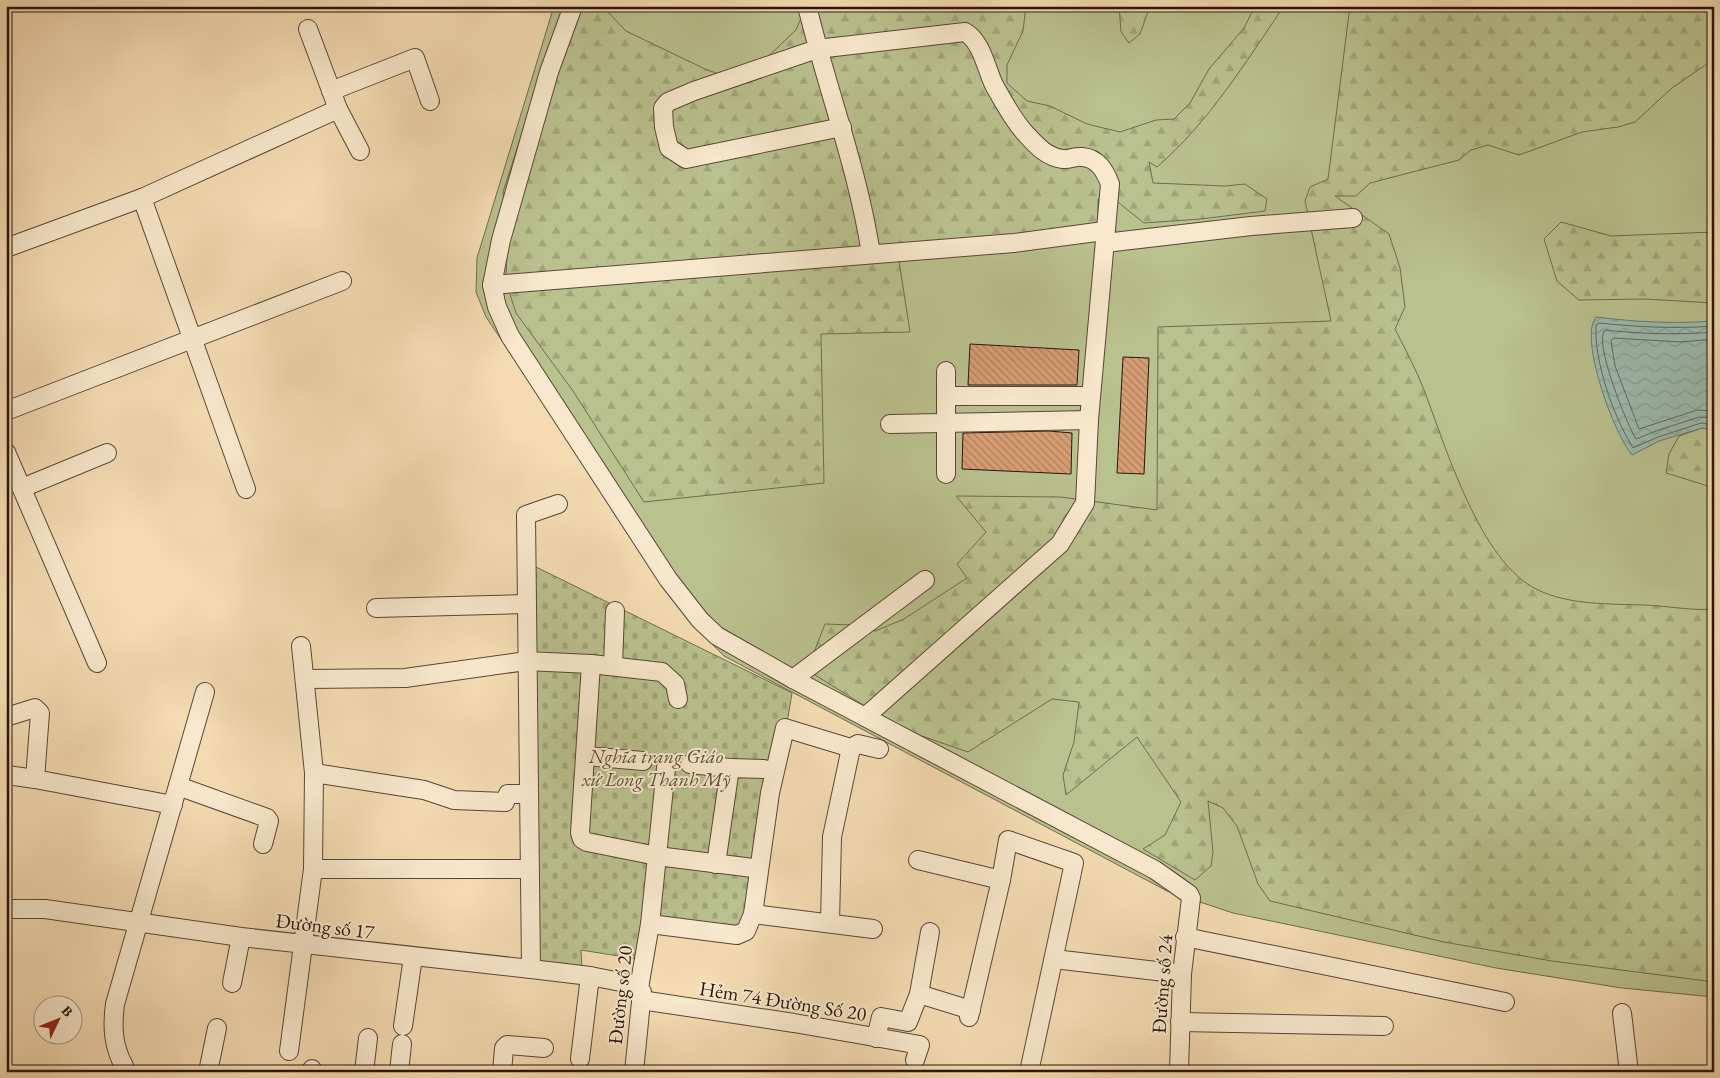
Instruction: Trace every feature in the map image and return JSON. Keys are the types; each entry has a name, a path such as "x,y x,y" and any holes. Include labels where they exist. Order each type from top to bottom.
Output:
{"street":[{"path":"573,6 549,72 501,240 492,285 496,307 510,336 684,599 700,620 717,636 865,717 1060,544 1085,503 1089,420 1110,184 1102,166 1082,156 1063,159 1043,152 1023,131 1007,107 972,36 965,32 817,49 730,78 668,102 663,108 664,127 669,148 686,159 842,127"},
{"path":"807,6 817,49 842,127 871,254"},
{"path":"308,29 338,109 360,151"},
{"path":"331,91 415,58 430,102"},
{"path":"6,248 142,198 338,109"},
{"path":"142,198 194,339 246,489"},
{"path":"492,285 871,254 1353,218"},
{"path":"6,411 342,281"},
{"path":"946,371 946,474"},
{"path":"946,396 1091,396"},
{"path":"890,424 1089,420"},
{"path":"6,452 15,484 97,663"},
{"path":"15,484 107,453"},
{"path":"531,968 526,661 526,516 558,504"},
{"path":"793,679 924,580"},
{"path":"376,608 526,604"},
{"path":"612,666 615,611"},
{"path":"289,1051 313,869 314,773 302,646"},
{"path":"306,679 404,678 526,661 591,664 662,672 676,684 678,699"},
{"path":"591,664 580,833 582,839 587,842 657,856 753,868"},
{"path":"124,1066 118,1055 114,1039 113,1020 115,1004 205,692"},
{"path":"6,717 35,708 40,713 35,779"},
{"name":"Đường số 24","path":"865,717 1155,870 1184,888 1191,898 1182,974 1179,1072"},
{"path":"650,924 737,935 746,931 753,914 770,793 785,728 851,748 858,744 879,749"},
{"path":"830,922 832,837 851,748"},
{"path":"586,756 643,761"},
{"path":"690,764 764,769"},
{"name":"Đường số 20","path":"634,1072 640,994 650,924 666,768"},
{"path":"716,864 730,768"},
{"path":"314,773 424,790 454,800 505,802 508,794 528,794"},
{"path":"7,775 173,805"},
{"path":"178,786 267,818 269,821 263,844"},
{"path":"930,932 919,994 970,1014 1001,880 1008,840 1074,864 1029,1072"},
{"path":"918,860 1001,880"},
{"path":"313,869 529,869"},
{"name":"Đường số 17","path":"6,909 46,909 241,937 413,957 531,968 631,984 640,994"},
{"path":"753,914 830,922 874,929"},
{"path":"232,984 241,937"},
{"path":"1185,937 1505,1002"},
{"path":"403,1026 413,957"},
{"path":"1054,959 1182,974"},
{"path":"580,1060 590,976"},
{"name":"Hẻm 74 Đường Số 20","path":"640,994 876,1038 881,1017 908,1022 919,994"},
{"path":"1622,1013 1629,1072"},
{"path":"1180,1022 1384,1026"},
{"path":"208,1072 216,1028"},
{"path":"364,1072 368,1038"},
{"path":"876,1038 920,1045 916,1060"},
{"path":"400,1072 402,1044"},
{"path":"502,1072 504,1048 507,1045 544,1048"}],"green space":[{"path":"554,6 1714,6 1714,997 1622,988 1496,968 1233,913 1167,891 724,656 694,626 486,317 476,292 477,258"},
{"path":"563,6 602,6 626,31 705,69 741,82 796,30 806,6 1026,6 1023,31 1007,65 1007,83 1027,101 1050,106 1087,124 1120,132 1156,120 1174,119 1190,103 1209,69 1244,28 1255,6 1284,6 1225,91 1193,131 1157,167 1149,162 1153,183 1225,186 1245,184 1267,199 1265,211 1201,219 1144,223 1119,203 1098,199 1098,232 897,248 910,332 821,334 824,483 644,502 573,391 516,313 506,282 507,248 503,192"},
{"path":"1119,6 1150,6 1140,34 1129,43 1121,32"},
{"path":"1350,6 1714,6 1714,59 1672,88 1635,122 1618,127 1582,132 1519,155 1488,145 1471,150 1459,160 1370,183 1356,196 1335,196 1389,234 1400,268 1405,307 1395,329 1421,382 1454,471 1482,530 1499,555 1517,576 1538,590 1563,599 1605,604 1714,609 1714,982 1552,961 1444,942 1270,901 1258,884 1237,826 1223,808 1208,801 1213,852 1211,866 1195,880 1143,849 1165,835 1181,802 1137,737 1066,795 1063,775 1074,742 1079,702 1052,699 968,752 902,729 807,670 825,624 853,625 875,631 904,619 967,578 957,564 986,532 956,496 1061,497 1157,510 1158,327 1331,321 1305,201 1310,187 1328,179"},
{"path":"1561,222 1611,236 1714,232 1714,303 1645,299 1579,300 1557,281 1544,239"},
{"path":"1702,428 1714,430 1714,483 1708,486 1666,473 1669,454 1679,436"},
{"name":"Nghĩa trang Giáo xứ Long Thạnh Mỹ","path":"534,566 792,693 754,920 744,932 647,929 643,960 581,950 582,971 534,962"}],"water":[{"path":"1596,317 1655,322 1714,321 1714,430 1702,428 1659,441 1632,455 1608,409 1595,365 1592,328"}],"building":[{"path":"970,344 1079,350 1077,385 968,385"},
{"path":"1123,357 1149,358 1144,474 1117,473"},
{"path":"1049,431 1072,433 1071,474 962,469 963,433"}]}
